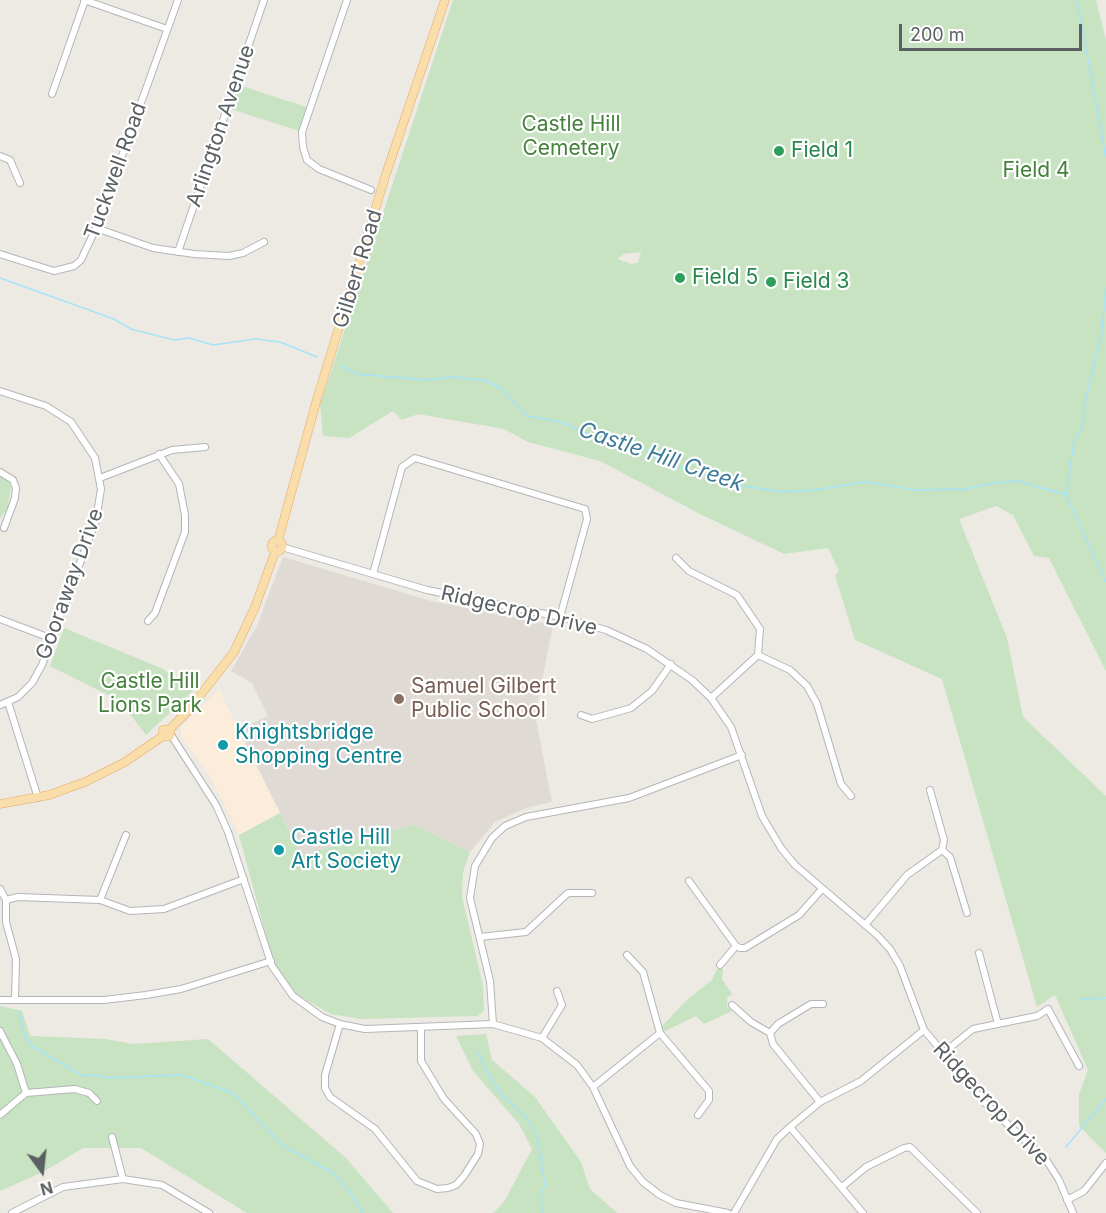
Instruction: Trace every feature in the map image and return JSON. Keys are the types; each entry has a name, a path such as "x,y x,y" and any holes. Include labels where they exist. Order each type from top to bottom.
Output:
{"main road":[{"name":"Gilbert Road","path":"0,804 38,798 98,777 168,733 210,686 234,652 255,607 278,546 320,390 387,174 445,0"}],"street":[{"path":"52,94 84,0 167,29"},
{"name":"Tuckwell Road","path":"0,254 43,269 66,270 81,260 96,228 178,0"},
{"name":"Arlington Avenue","path":"178,252 264,0"},
{"path":"347,0 302,132 303,147 307,160 319,169 371,190"},
{"path":"0,156 10,160 20,183"},
{"path":"96,228 153,248 178,252 228,256 243,253 264,242"},
{"name":"Gooraway Drive","path":"0,391 46,406 71,422 95,458 101,489 96,520 50,638 42,665 32,683 8,702 0,705"},
{"path":"100,478 172,450 205,447"},
{"path":"148,621 155,613 185,532 185,515 179,484 159,454"},
{"path":"373,574 402,467 415,458 585,509 587,519 560,617"},
{"path":"0,472 13,480 16,488 15,498 4,528"},
{"name":"Ridgecrop Drive","path":"278,546 435,592 560,617 620,635 671,664 711,698 730,727 742,755 756,801 771,832 795,865 890,949 900,966 924,1030 984,1102 1047,1161 1073,1213"},
{"path":"676,558 689,571 737,595 760,629 758,655 711,698"},
{"path":"0,620 50,638"},
{"path":"758,655 790,670 807,686 817,704 841,784 851,796"},
{"path":"581,715 592,719 631,708 652,691 671,664"},
{"path":"8,702 38,798"},
{"path":"168,733 216,805 244,879 271,961 293,996 322,1017 340,1024 365,1029 493,1024 542,1038 577,1065 593,1087 630,1166 643,1182 660,1195 676,1203 728,1213"},
{"path":"493,1024 490,981 470,898 471,883 481,852 505,826 526,817 629,798 742,755"},
{"path":"865,925 907,874 942,850 944,840 930,790"},
{"path":"100,900 126,835"},
{"path":"942,850 950,857 967,913"},
{"path":"6,900 18,897 100,900 130,911 164,909 244,879"},
{"path":"689,880 736,946 745,948 799,915 822,890"},
{"path":"0,890 6,900 3,922 15,959 15,1000"},
{"path":"480,937 526,932 568,893 592,893"},
{"path":"720,965 736,946"},
{"path":"980,952 998,1024"},
{"path":"627,955 643,972 660,1033 710,1091 709,1100 698,1115"},
{"path":"0,1000 104,1000 155,994 190,986 271,961"},
{"path":"542,1038 562,1005 557,991"},
{"path":"770,1033 778,1024 811,1004 823,1004"},
{"path":"732,1005 751,1022 770,1033 773,1044 820,1102"},
{"path":"942,1054 973,1029 1037,1016 1048,1009 1078,1066"},
{"path":"340,1024 325,1075 325,1088 330,1097 375,1128 417,1181 437,1189 448,1188 456,1185 464,1176 480,1144 476,1134 444,1099 421,1061 421,1027"},
{"path":"734,1213 777,1139 820,1102 861,1081 924,1030"},
{"path":"0,1031 17,1064 26,1093"},
{"path":"593,1087 660,1033"},
{"path":"0,1115 26,1093 75,1089 89,1093 97,1101"},
{"path":"790,1127 863,1213"},
{"path":"112,1137 123,1179"},
{"path":"842,1187 866,1167 904,1148 910,1148 977,1213"},
{"path":"1067,1200 1084,1191 1106,1163"},
{"path":"12,1213 63,1187 123,1179 162,1185 209,1213"}],"shaded area":[{"name":"Samuel Gilbert Public School","path":"283,557 431,601 553,625 535,715 552,802 526,808 495,822 470,852 414,825 301,855 239,730 268,716 252,683 231,671 257,626"},
{"name":"Knightsbridge Shopping Centre","path":"219,689 280,813 239,835 212,779 181,736 181,728"}],"green space":[{"path":"453,0 1096,0 1106,40 1106,671 1049,558 1034,556 1013,515 996,506 959,519 1007,638 1023,717 1106,796 1106,1153 1079,1126 1079,1094 1088,1070 1055,995 1037,1007 942,679 855,640 835,575 839,571 828,548 784,554 700,514 600,461 528,442 504,429 418,414 402,420 393,411 349,438 323,436 320,405","holes":["641,252 638,263 631,264 617,259 624,254"]},
{"path":"239,85 306,107 299,131 231,109"},
{"path":"0,476 9,482 11,488 7,509 0,518"},
{"name":"Castle Hill Lions Park","path":"64,628 163,669 194,690 146,735 120,701 50,666"},
{"path":"280,813 301,855 414,825 470,852 463,872 462,897 483,986 484,1010 478,1016 361,1019 331,1014 297,995 274,965 239,835"},
{"path":"717,969 723,969 722,979 732,994 727,998 727,1007 732,1011 704,1024 696,1016 663,1032 661,1027 687,1000 712,980"},
{"path":"0,1006 22,1011 30,1036 105,1039 133,1044 208,1039 346,1158 393,1213 247,1213 141,1148 83,1148 43,1172 0,1191"},
{"path":"486,1034 492,1060 535,1097 581,1162 590,1189 617,1213 493,1213 504,1202 532,1149 519,1124 473,1071 456,1036"}],"waterway":[{"path":"1077,0 1106,157"},
{"name":"Castle Hill Creek","path":"0,278 114,319 131,329 174,340 189,338 213,345 256,339 280,342 317,357"},
{"path":"1106,288 1102,332 1084,406 1083,424 1074,442 1066,495 1106,582"},
{"name":"Castle Hill Creek","path":"340,366 357,374 427,380 452,377 487,381 502,389 527,416 561,422 616,446 646,450 660,461 737,485 782,492 815,490 865,482 917,490 966,489 992,483 1018,481 1066,495"},
{"path":"1080,999 1106,998"},
{"path":"19,1011 25,1037 32,1046 83,1076 95,1075 109,1078 182,1075 233,1093 282,1145 333,1173 350,1192 363,1213"},
{"path":"477,1050 486,1071 502,1095 527,1118 537,1136 545,1185 541,1193 542,1213"},
{"path":"1066,1147 1106,1099"}],"place":[{"name":"Field 1","path":"779,151"},
{"name":"Field 5","path":"680,278"},
{"name":"Field 3","path":"771,282"},
{"name":"Samuel Gilbert Public School","path":"399,699"},
{"name":"Knightsbridge Shopping Centre","path":"223,745"},
{"name":"Castle Hill Art Society","path":"279,850"}],"park label":[{"name":"Castle Hill Cemetery","path":"571,137"},
{"name":"Field 4","path":"1036,171"}]}
